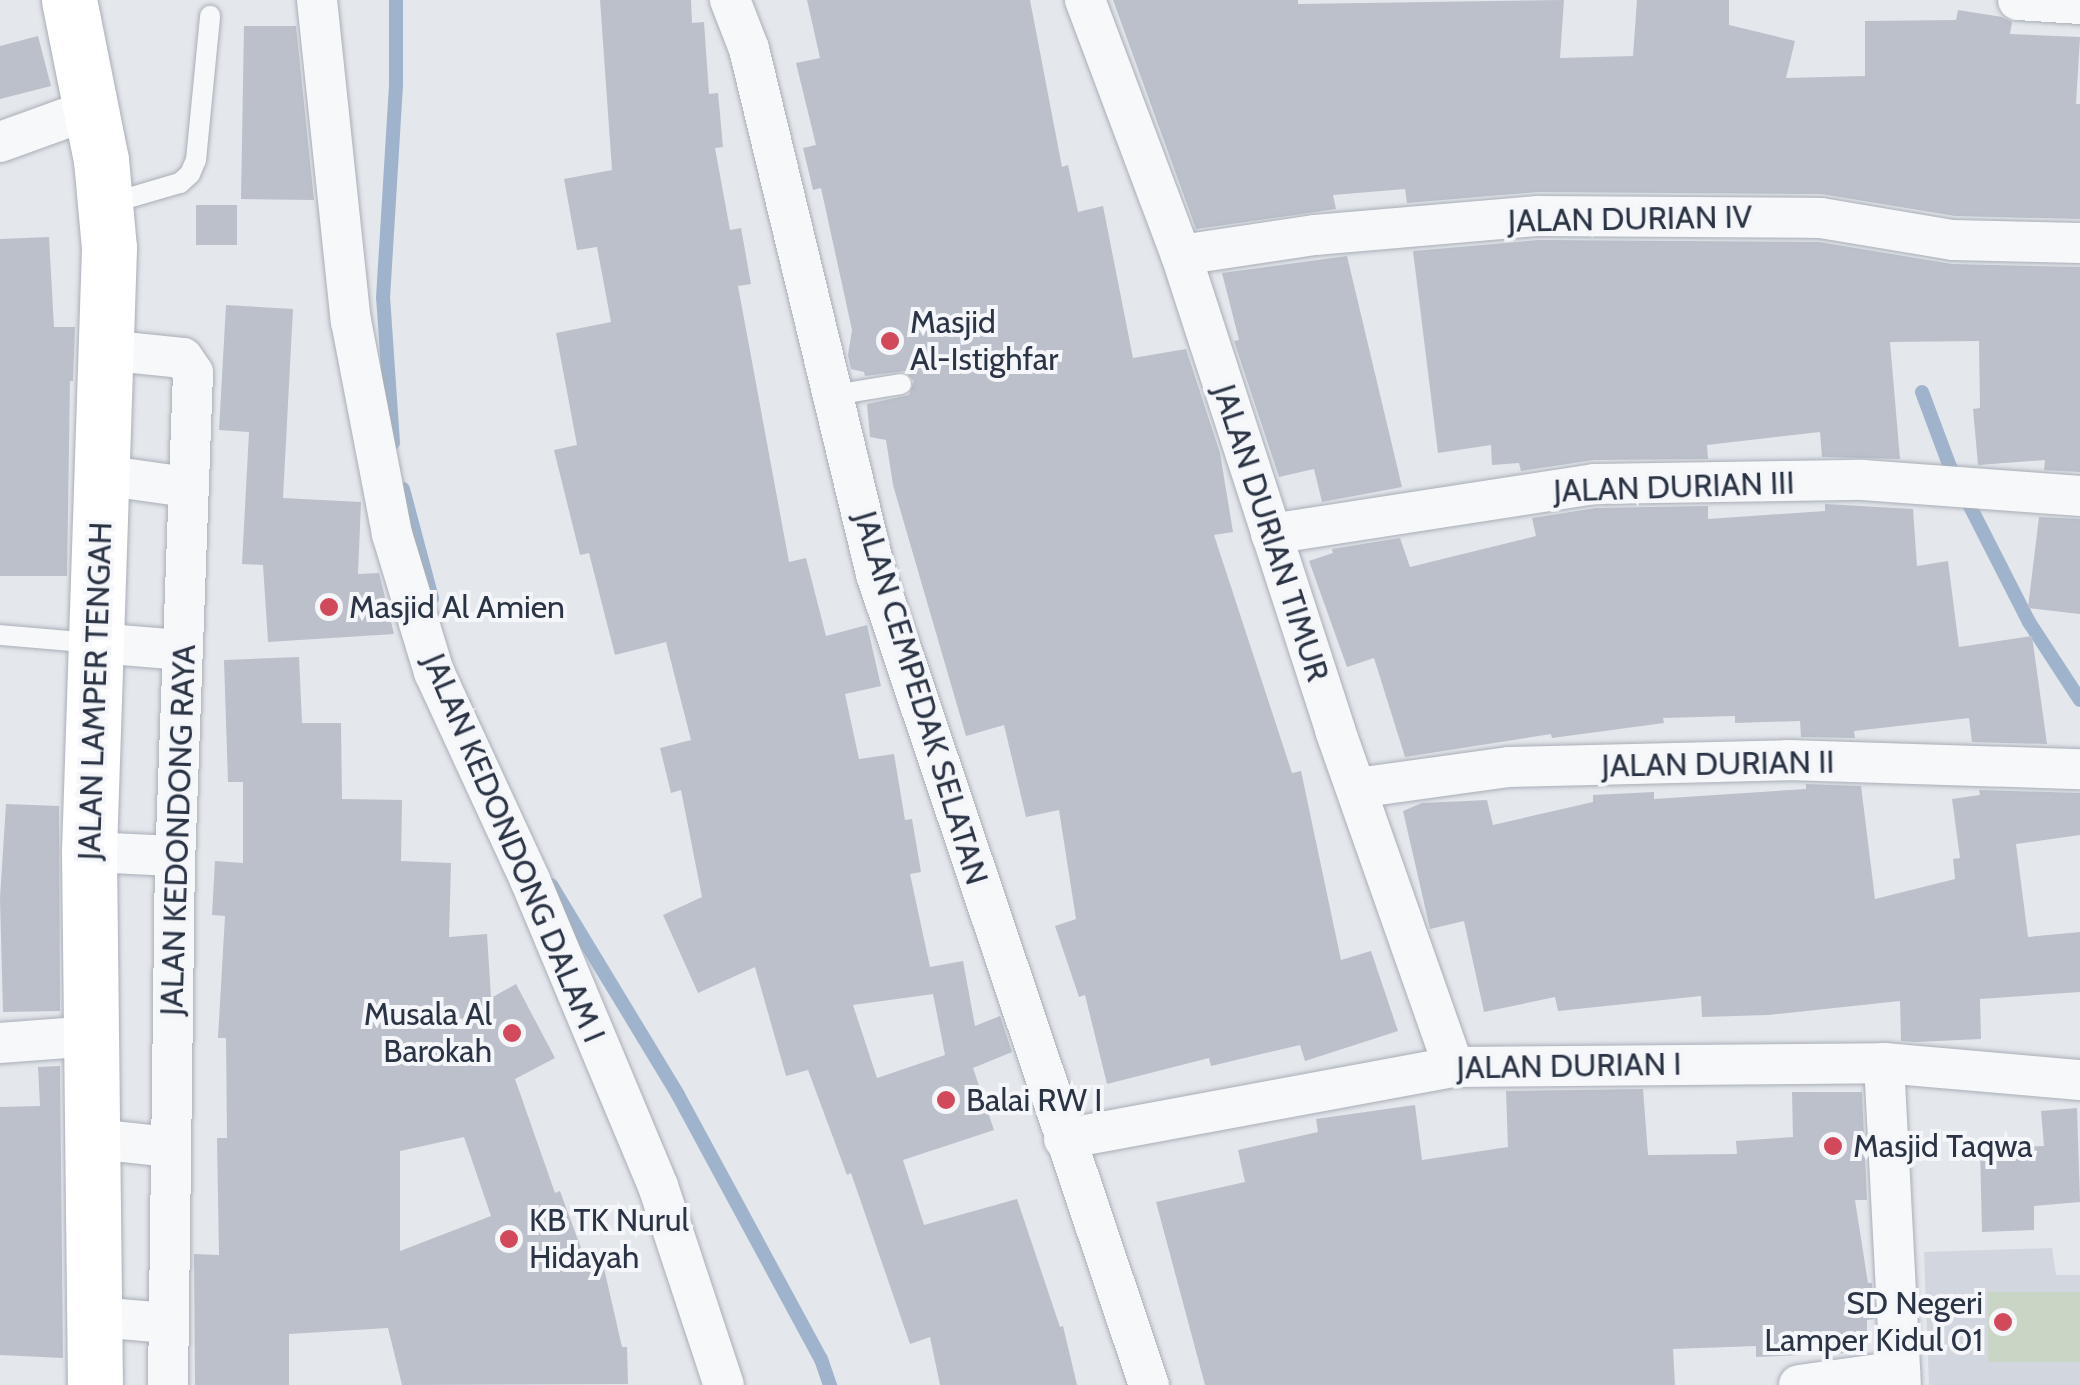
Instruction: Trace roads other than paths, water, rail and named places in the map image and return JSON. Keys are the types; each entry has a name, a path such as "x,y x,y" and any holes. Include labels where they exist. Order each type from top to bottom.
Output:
{"main road":[{"name":"JALAN LAMPER TENGAH","path":"69,0 107,204 89,852 96,1139 96,1385"}],"street":[{"name":"JALAN KEDONDONG DALAM I","path":"317,0 351,321 392,534 434,672 530,880 658,1186 724,1385"},
{"name":"JALAN CEMPEDAK SELATAN","path":"730,0 749,49 876,574 1149,1385"},
{"name":"JALAN DURIAN TIMUR","path":"1085,0 1181,255 1271,534 1454,1068"},
{"path":"2018,0 2080,4"},
{"path":"0,142 91,109"},
{"name":"JALAN DURIAN IV","path":"1181,255 1315,235 1538,216 1821,218 1954,240 2080,243"},
{"name":"JALAN KEDONDONG RAYA","path":"105,350 184,358 191,363 175,856 168,1385"},
{"path":"102,475 186,487"},
{"name":"JALAN DURIAN III","path":"1271,534 1594,484 1863,480 2080,496"},
{"path":"96,643 182,650"},
{"name":"JALAN DURIAN II","path":"1357,788 1509,767 1788,760 2076,769"},
{"path":"89,852 175,856"},
{"path":"0,1043 94,1036"},
{"path":"1799,1385 1901,1378 1884,1063"},
{"name":"JALAN DURIAN I","path":"1064,1139 1454,1068 1884,1063 2080,1080"},
{"path":"96,1139 170,1147"},
{"path":"97,1317 169,1323"}],"lane":[{"path":"107,204 180,183 190,174 196,160 210,16"},
{"path":"834,395 900,384"},
{"path":"0,635 96,643"}],"waterway":[{"path":"393,443 383,298 396,83 396,0"},
{"path":"1922,392 1950,467 2029,622 2080,700"},
{"path":"403,489 432,598"},
{"path":"551,885 678,1095 821,1359 830,1385"}],"place":[{"name":"Masjid Al-Istighfar","path":"890,341"},
{"name":"Masjid Al Amien","path":"329,607"},
{"name":"Musala Al Barokah","path":"512,1033"},
{"name":"Balai RW I","path":"946,1100"},
{"name":"Masjid Taqwa","path":"1833,1146"},
{"name":"KB TK Nurul Hidayah","path":"509,1239"},
{"name":"SD Negeri Lamper Kidul 01","path":"2003,1322"}]}
